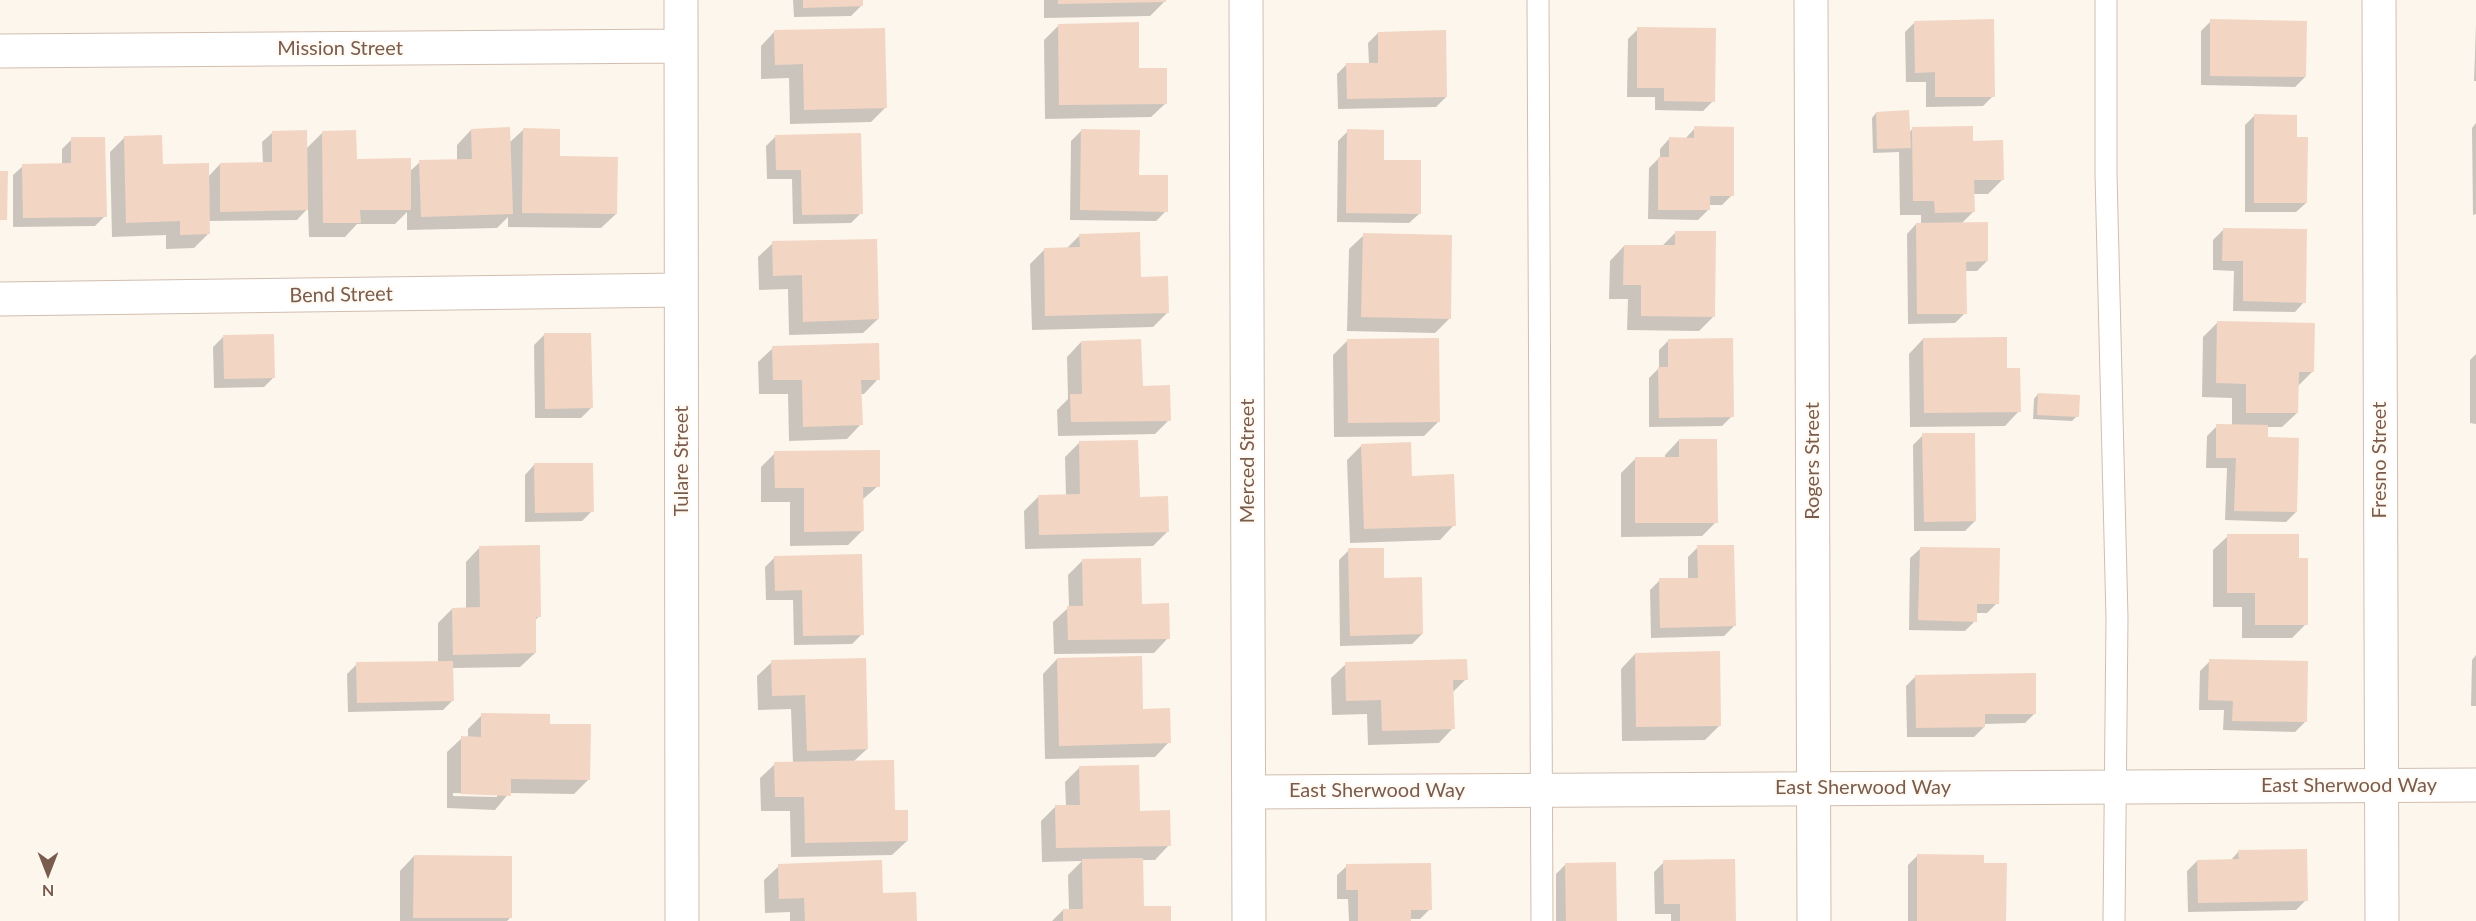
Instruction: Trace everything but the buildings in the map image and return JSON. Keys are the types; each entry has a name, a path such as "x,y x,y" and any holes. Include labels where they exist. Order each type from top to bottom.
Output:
{"street":[{"name":"Tulare Street","path":"681,0 682,921"},
{"name":"Merced Street","path":"1246,0 1249,921"},
{"name":"Rogers Street","path":"1811,0 1815,921"},
{"name":"Fresno Street","path":"2379,0 2382,921"},
{"name":"Mission Street","path":"0,51 681,46"},
{"name":"Bend Street","path":"0,299 681,291"},
{"name":"East Sherwood Way","path":"1250,792 2476,785"}],"lane":[{"path":"1538,0 1541,463 1539,790 1542,921"},
{"path":"2106,0 2106,174 2117,618 2114,921"}]}
